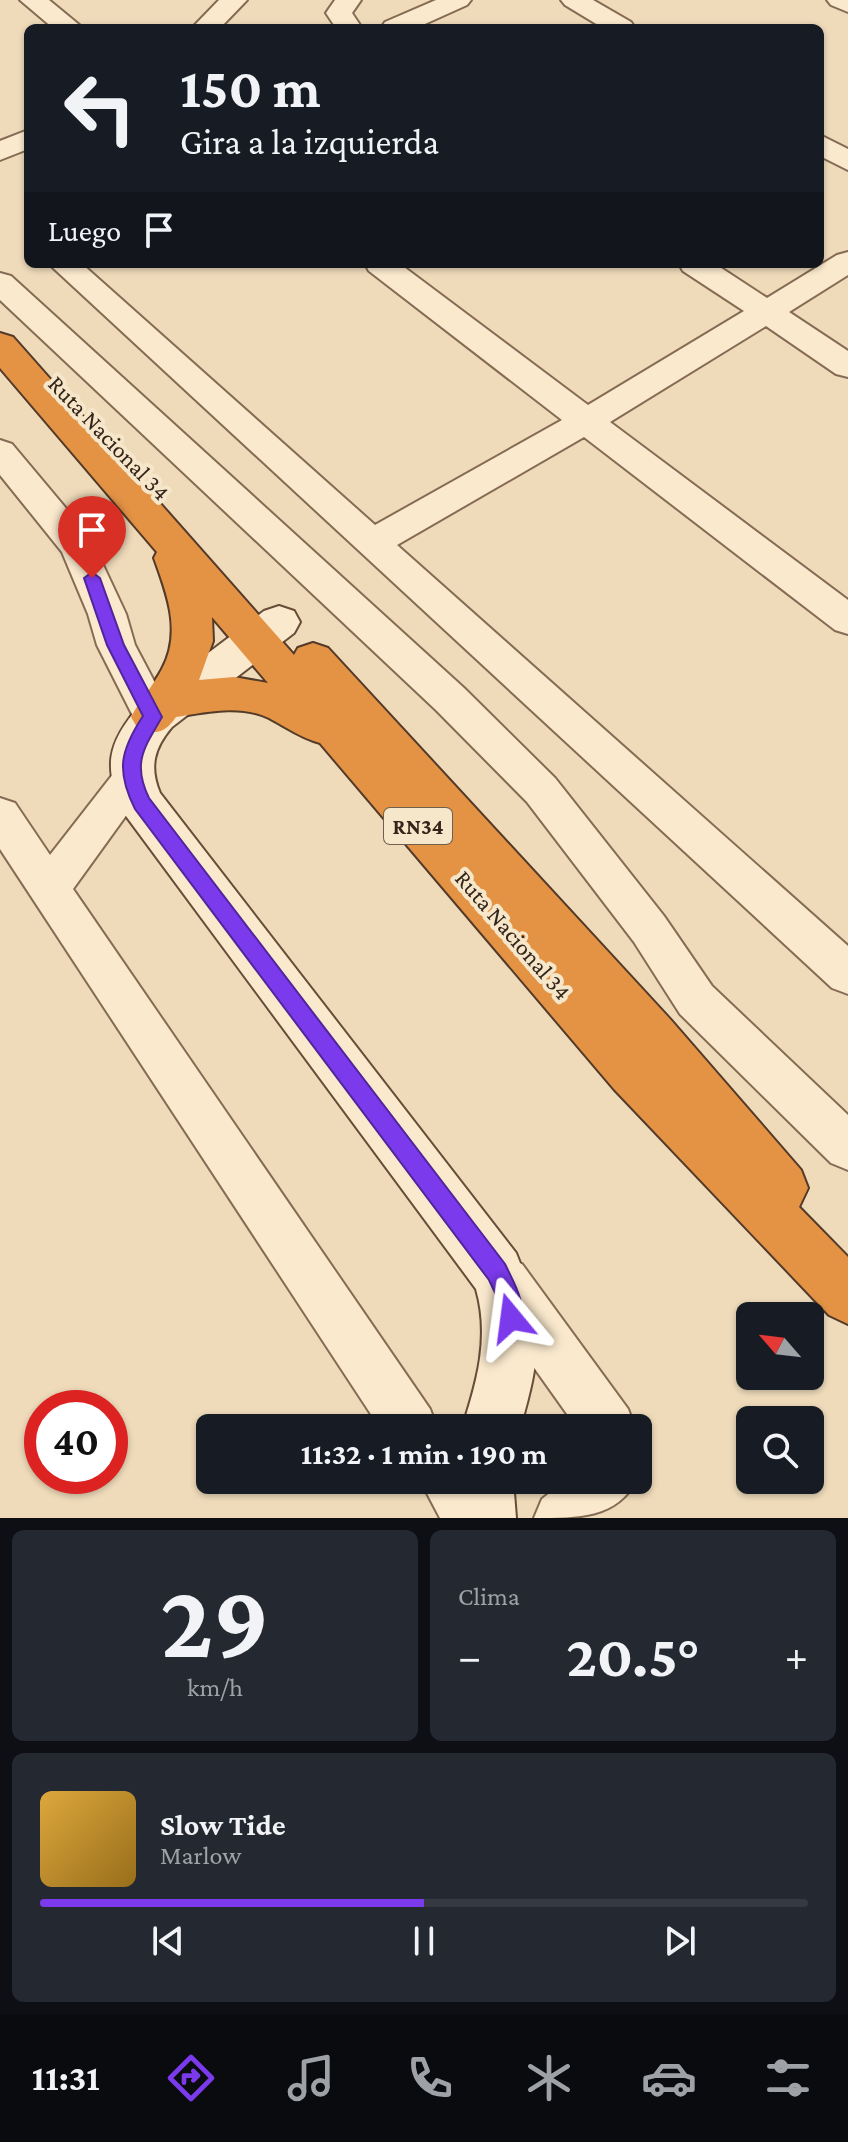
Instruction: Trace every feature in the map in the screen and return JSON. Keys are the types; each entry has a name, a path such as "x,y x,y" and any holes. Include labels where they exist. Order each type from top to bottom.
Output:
{"highway":[{"name":"Ruta Nacional 34","path":"0,334 49,375 132,460 268,630 347,744 632,1072 848,1296"},
{"name":"Ruta Nacional 34","path":"0,345 163,533 268,630 652,1035 848,1267"},
{"path":"163,533 193,613 194,643 190,658 163,709"},
{"path":"163,709 228,692 253,694 278,701 347,744"}],"street":[{"path":"33,0 65,24"},
{"path":"209,24 234,0"},
{"path":"346,24 339,13 348,0"},
{"path":"403,24 458,0"},
{"path":"574,0 615,24"},
{"path":"840,0 848,4"},
{"path":"0,151 24,141"},
{"path":"824,146 848,161"},
{"path":"373,542 586,421 848,262"},
{"path":"68,268 848,974"},
{"path":"385,268 848,620"},
{"path":"700,268 848,366"},
{"path":"0,283 450,699 541,790 713,1019 848,1147"},
{"path":"0,452 77,546 107,614 116,645 163,709"},
{"path":"268,630 163,709 133,750 131,781 142,803 497,1272 599,1414"},
{"path":"49,888 131,781"},
{"path":"0,815 402,1414"},
{"path":"494,1414 513,1337 509,1298 497,1272"},
{"path":"456,1494 472,1518"},
{"path":"485,1494 486,1518"},
{"path":"561,1518 592,1494"}],"route":[{"path":"92,578 116,645 153,717 133,750 131,762 131,781 142,803 497,1272 509,1298 511,1318"}]}
